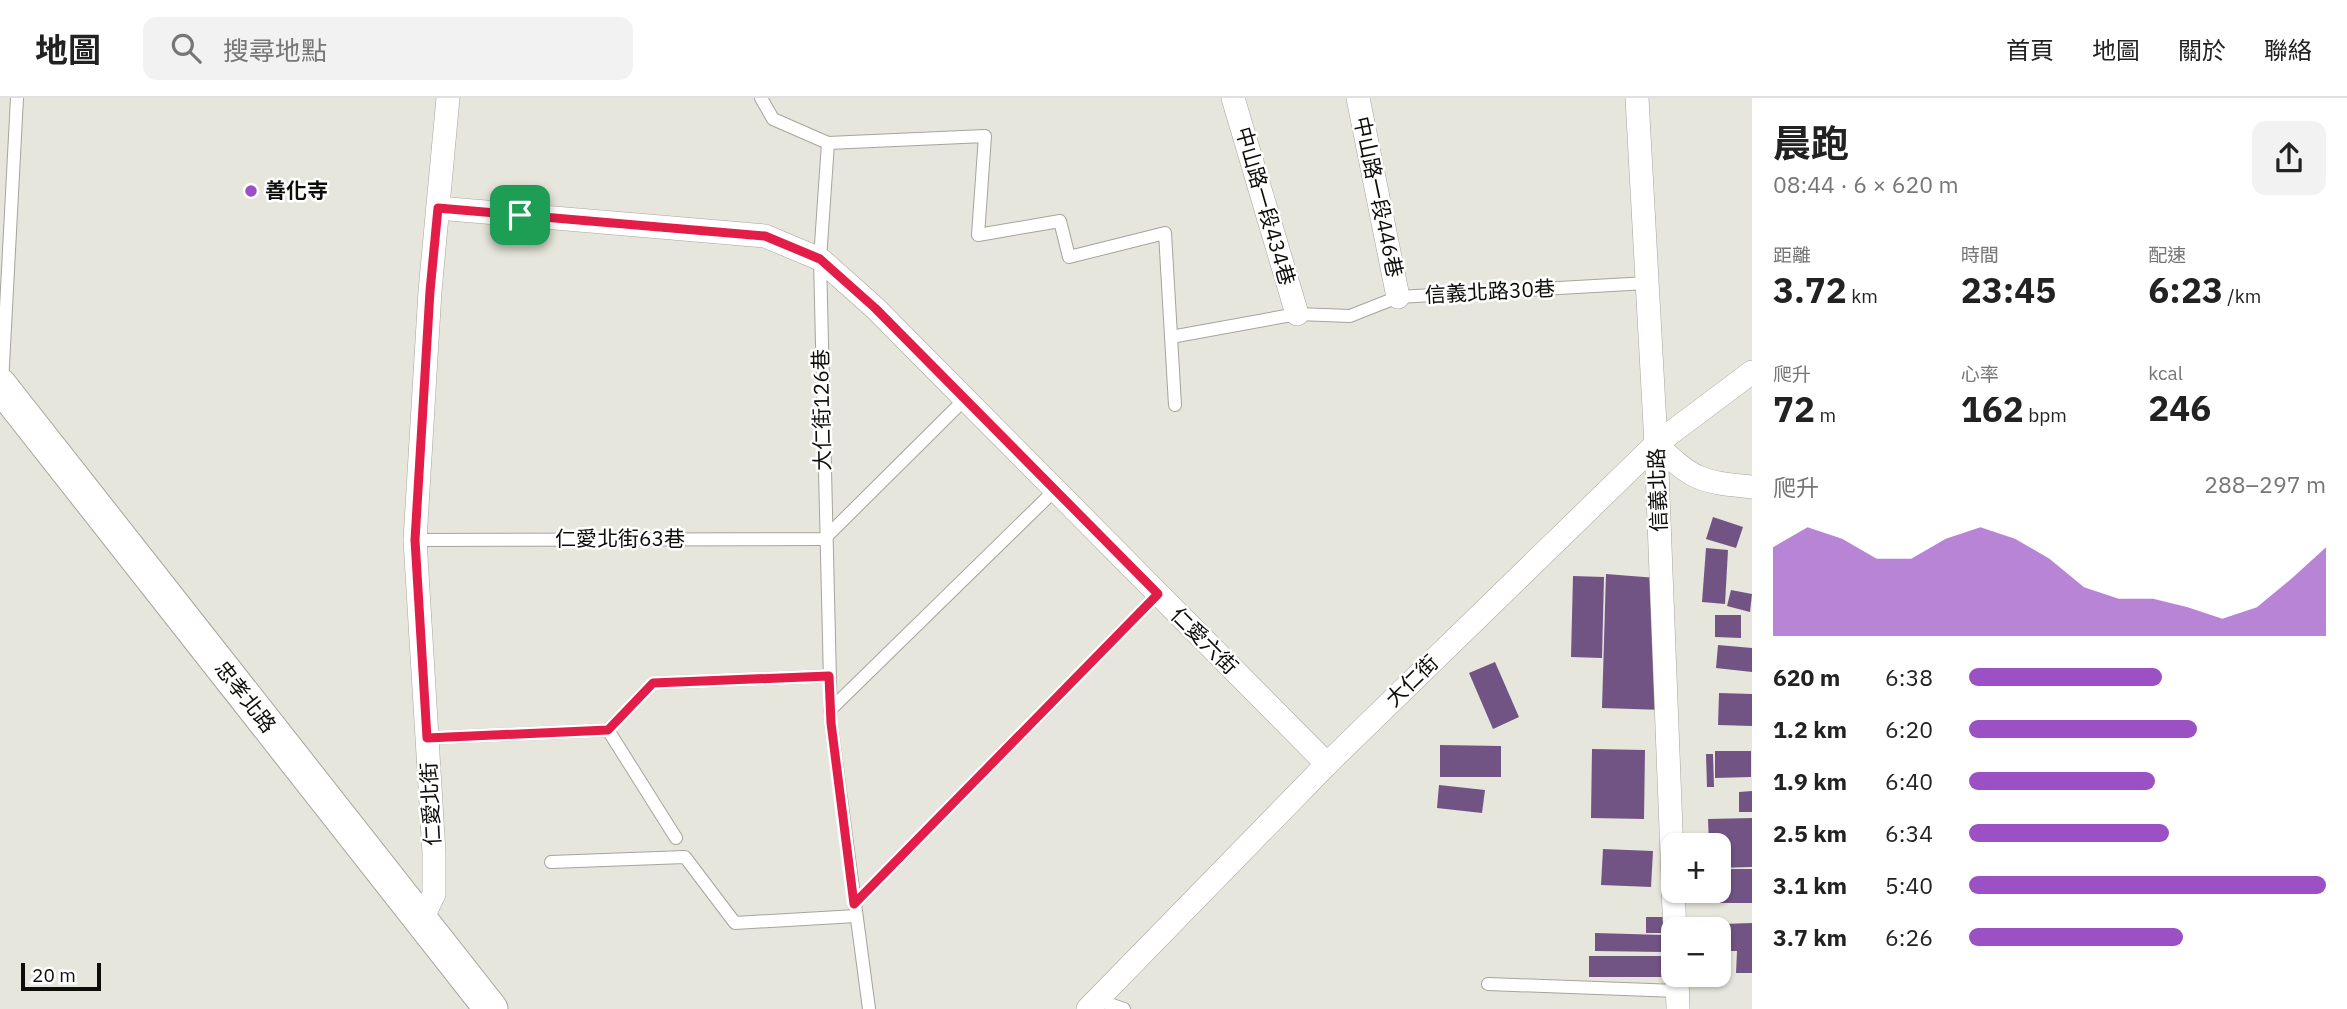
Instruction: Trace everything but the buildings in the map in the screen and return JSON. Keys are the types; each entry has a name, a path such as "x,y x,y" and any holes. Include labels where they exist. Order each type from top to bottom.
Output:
{"main road":[{"name":"忠孝北路","path":"1,386 491,1009"}],"street":[{"name":"仁愛北街","path":"421,921 434,894 415,540 430,291 448,98"},
{"name":"中山路一段434巷","path":"1233,98 1297,314"},
{"name":"中山路一段446巷","path":"1358,98 1398,297"},
{"name":"信義北路","path":"1637,98 1656,444 1671,833"},
{"name":"仁愛六街","path":"438,208 765,236 820,259 875,308 1326,764"},
{"name":"大仁街","path":"1093,1004 1326,764 1656,444 1752,372"},
{"path":"1656,444 1690,475 1708,483 1752,487"}],"lane":[{"path":"1,386 16,98"},
{"path":"761,98 773,120 828,144 985,136 978,235 1060,221 1069,257 1165,233 1175,405"},
{"name":"大仁街126巷","path":"828,144 820,259 829,676 869,1009"},
{"name":"信義北路30巷","path":"1171,337 1297,314 1350,316 1398,297 1647,283"},
{"path":"824,539 965,399"},
{"path":"831,710 1055,490"},
{"name":"仁愛北街63巷","path":"415,540 824,539"},
{"path":"551,862 685,857 735,923 855,910 1158,594"},
{"path":"427,738 608,730 653,683 829,676"},
{"path":"608,730 676,838"},
{"path":"1488,984 1677,992"},
{"path":"1093,1004 1124,1009"}],"place":[{"name":"善化寺","path":"251,191"}],"route":[{"path":"438,208 520,215 765,236 820,259 875,308 1158,594 854,904 831,723 829,676 653,683 608,730 427,738 415,540 430,291 438,208"}]}
